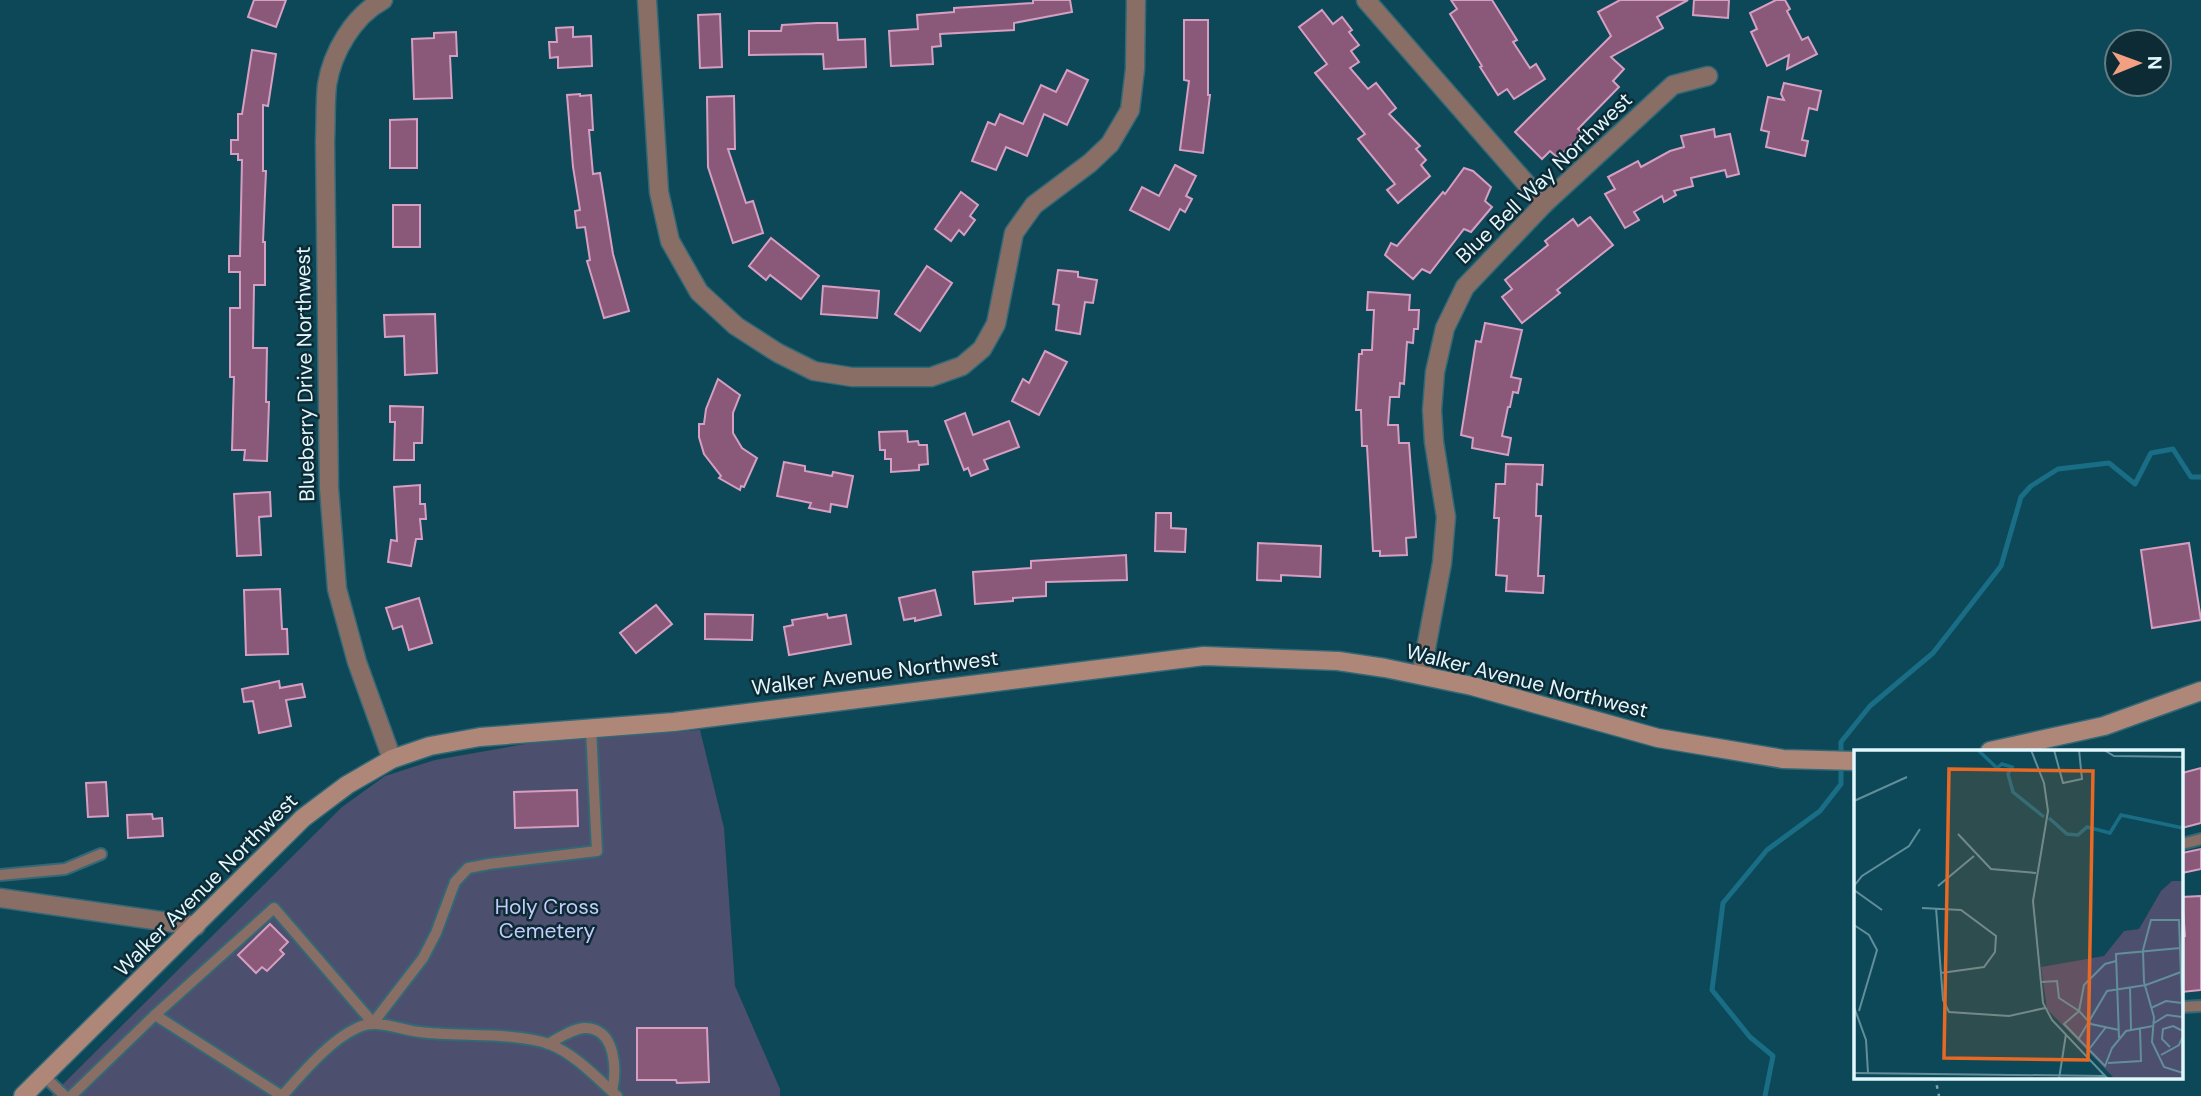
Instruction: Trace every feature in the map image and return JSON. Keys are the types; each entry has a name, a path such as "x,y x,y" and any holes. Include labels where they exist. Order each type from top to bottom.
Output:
{"main road":[{"name":"Walker Avenue Northwest","path":"23,1096 303,818 347,785 392,759 430,746 480,737 674,722 1204,656 1338,661 1472,686 1658,738 1758,755 1854,761"},
{"path":"1995,750 2104,726 2201,691"}],"street":[{"name":"Blueberry Drive Northwest","path":"383,0 351,27 336,56 327,85 325,141 328,488 337,589 357,662 392,759"},
{"path":"647,0 659,192 670,241 699,292 736,326 778,353 814,371 852,377 931,377 962,366 982,349 996,324 1014,233 1034,205 1090,163 1110,144 1130,110 1135,69 1136,0"},
{"path":"1366,0 1544,204"},
{"name":"Blue Bell Way Northwest","path":"1421,676 1442,563 1446,517 1434,442 1432,410 1435,372 1445,328 1465,287 1544,204 1673,85 1708,76"},
{"path":"0,898 196,926"}],"lane":[{"path":"373,1023 423,958 436,933 455,883 468,869 597,851 591,728"},
{"path":"2184,843 2201,839"},
{"path":"0,875 65,869 101,854"},
{"path":"71,1096 155,1014 274,908 373,1023"},
{"path":"155,1014 282,1096 342,1037 359,1027 373,1023 420,1032 522,1039 548,1044 572,1057 615,1094"},
{"path":"548,1044 580,1029 588,1028 602,1035 614,1056 615,1094"},
{"path":"44,1076 65,1096"}],"path":[{"path":"1935,1078 1938,1096"}],"green space":[{"name":"Holy Cross Cemetery","path":"700,730 724,828 735,986 780,1089 780,1096 51,1096 342,807 385,776 435,760 536,742"}],"building":[{"path":"254,0 286,0 276,27 248,17"},
{"path":"1033,0 1070,0 1072,12 1014,23 1014,30 940,34 941,46 932,47 933,64 891,66 889,31 918,29 917,15 954,12 954,8 1033,3"},
{"path":"1451,0 1492,0 1517,40 1513,42 1530,68 1536,64 1545,79 1514,99 1507,89 1498,95 1450,14 1457,9"},
{"path":"1620,0 1688,0 1657,17 1663,28 1611,57 1624,69 1613,81 1619,87 1578,129 1583,133 1558,158 1550,151 1542,159 1515,132 1611,36 1598,12"},
{"path":"1694,0 1729,0 1728,18 1693,15"},
{"path":"1776,0 1785,0 1790,9 1787,11 1802,40 1808,37 1817,54 1787,69 1789,55 1767,66 1751,32 1757,29 1750,13"},
{"path":"1322,10 1333,24 1342,17 1352,30 1349,32 1359,45 1351,51 1359,62 1350,68 1368,89 1376,83 1396,108 1389,114 1420,146 1416,149 1426,160 1421,165 1430,176 1398,203 1387,190 1395,184 1358,139 1365,134 1315,73 1327,64 1299,27"},
{"path":"720,14 722,67 700,68 698,15"},
{"path":"1184,20 1208,20 1210,95 1203,153 1180,150 1189,81 1184,80"},
{"path":"837,23 838,40 865,39 866,67 824,69 823,54 749,55 749,31 781,31 782,25"},
{"path":"573,27 573,37 591,36 592,66 558,68 558,57 550,58 549,42 557,42 556,28"},
{"path":"456,32 457,56 450,56 452,98 414,99 412,39 434,38 434,33"},
{"path":"252,50 276,54 268,106 263,105 263,171 266,171 263,242 265,285 254,285 253,348 267,348 267,461 244,460 245,450 232,450 234,377 230,377 230,308 240,308 240,272 229,272 229,256 240,256 242,160 238,160 238,154 231,154 231,140 238,140 238,114 242,114"},
{"path":"1067,70 1088,80 1067,125 1044,114 1027,156 1006,147 996,170 972,161 988,122 995,125 1000,114 1023,124 1041,85 1056,92"},
{"path":"1784,83 1821,91 1817,110 1809,108 1802,140 1808,141 1805,156 1766,147 1769,132 1761,130 1768,97 1784,100 1781,94"},
{"path":"567,95 591,95 593,130 589,130 593,174 600,173 613,254 629,311 604,318 587,261 590,260 585,227 577,228 575,211 580,210 573,167"},
{"path":"734,96 735,149 728,149 746,203 753,201 763,233 733,243 708,167 707,97"},
{"path":"417,119 417,168 390,168 390,120"},
{"path":"1714,129 1715,137 1730,134 1739,174 1727,177 1725,170 1691,178 1693,186 1674,191 1676,195 1664,202 1662,196 1634,212 1639,220 1625,228 1605,194 1615,189 1608,177 1638,161 1641,167 1670,151 1684,147 1681,136"},
{"path":"1175,165 1196,176 1186,196 1192,199 1185,212 1180,209 1169,230 1130,210 1142,187 1159,196"},
{"path":"1464,168 1473,171 1491,187 1485,201 1492,207 1471,232 1464,229 1430,273 1422,269 1413,279 1385,255 1391,243 1397,246 1443,192 1445,194"},
{"path":"961,192 978,205 970,216 975,220 964,235 959,230 951,241 935,229"},
{"path":"393,205 420,205 420,247 393,247"},
{"path":"1590,217 1613,245 1557,290 1560,293 1522,323 1502,297 1512,289 1505,280 1548,245 1545,241 1573,219 1578,226"},
{"path":"771,238 819,276 801,299 770,275 766,280 749,266"},
{"path":"927,266 952,283 920,331 895,314"},
{"path":"1058,270 1078,272 1078,277 1097,280 1093,303 1085,302 1080,334 1056,330 1059,305 1053,304"},
{"path":"823,286 879,291 877,318 821,314"},
{"path":"1368,292 1410,295 1409,310 1419,310 1418,329 1414,329 1413,343 1407,342 1404,384 1400,383 1399,397 1390,397 1388,425 1398,425 1399,443 1409,443 1416,537 1406,538 1407,555 1380,556 1380,551 1373,551 1367,446 1362,446 1361,410 1356,410 1359,354 1362,354 1362,350 1372,350 1374,310 1367,310"},
{"path":"435,314 437,373 405,375 404,336 385,337 384,315"},
{"path":"1485,323 1522,330 1511,377 1521,379 1518,393 1513,392 1508,407 1502,436 1511,438 1508,455 1472,448 1473,438 1461,435 1476,341 1481,342"},
{"path":"1045,351 1067,362 1039,415 1012,401 1023,379 1029,383"},
{"path":"718,379 740,395 733,413 733,433 742,448 757,458 744,487 741,486 740,490 719,478 721,476 704,454 699,437 699,424 704,424 706,409"},
{"path":"390,406 423,407 422,443 414,443 414,460 394,460 395,422 390,422"},
{"path":"965,413 973,435 1009,421 1019,447 984,460 988,469 971,476 968,468 964,470 945,421"},
{"path":"907,431 908,442 918,441 919,445 927,445 928,464 919,465 919,470 891,472 891,459 885,459 885,450 880,450 879,432"},
{"path":"784,462 805,466 805,471 832,476 833,472 853,476 847,507 831,504 830,512 809,508 811,503 777,496"},
{"path":"1506,464 1543,465 1542,485 1537,484 1536,516 1541,516 1538,576 1544,576 1543,593 1506,591 1507,576 1496,575 1499,518 1494,518 1496,484 1505,484"},
{"path":"420,485 420,504 425,504 426,519 420,519 422,539 416,539 411,566 388,562 391,540 397,541 394,487"},
{"path":"270,492 271,516 259,517 261,555 237,556 234,494"},
{"path":"1156,513 1171,513 1171,528 1186,529 1185,552 1155,551"},
{"path":"1258,543 1321,546 1320,577 1281,575 1281,581 1257,580"},
{"path":"2189,543 2201,620 2152,628 2141,550"},
{"path":"1126,555 1127,580 1046,582 1046,596 975,604 973,572 1031,568 1031,561"},
{"path":"280,589 282,629 287,629 288,654 246,655 244,590"},
{"path":"935,590 941,615 915,621 915,618 904,620 899,598"},
{"path":"419,598 432,643 409,650 402,626 393,629 386,608"},
{"path":"656,605 672,624 636,653 620,633"},
{"path":"705,614 753,615 752,640 705,639"},
{"path":"827,614 828,618 846,615 851,644 789,655 784,627 793,625 792,620"},
{"path":"279,681 280,688 302,684 305,697 286,700 291,726 259,733 253,701 244,702 242,689"},
{"path":"2201,768 2201,823 2184,827 2184,772"},
{"path":"106,782 108,816 88,817 86,783"},
{"path":"577,790 578,826 515,828 514,792"},
{"path":"152,814 153,819 162,818 163,836 128,838 127,815"},
{"path":"2201,849 2201,869 2184,873 2184,853"},
{"path":"2201,896 2201,990 2184,992 2185,936 2184,897"},
{"path":"270,924 288,942 280,950 284,954 267,971 262,967 256,973 238,955"},
{"path":"637,1028 707,1028 709,1082 637,1080"}],"waterway":[{"path":"1765,1096 1773,1056 1750,1037 1712,990 1723,903 1767,850 1820,811 1841,784 1841,742 1870,706 1933,653 2001,566 2021,497 2031,486 2058,469 2109,463 2135,484 2151,453 2173,449 2191,477 2201,477"}]}
